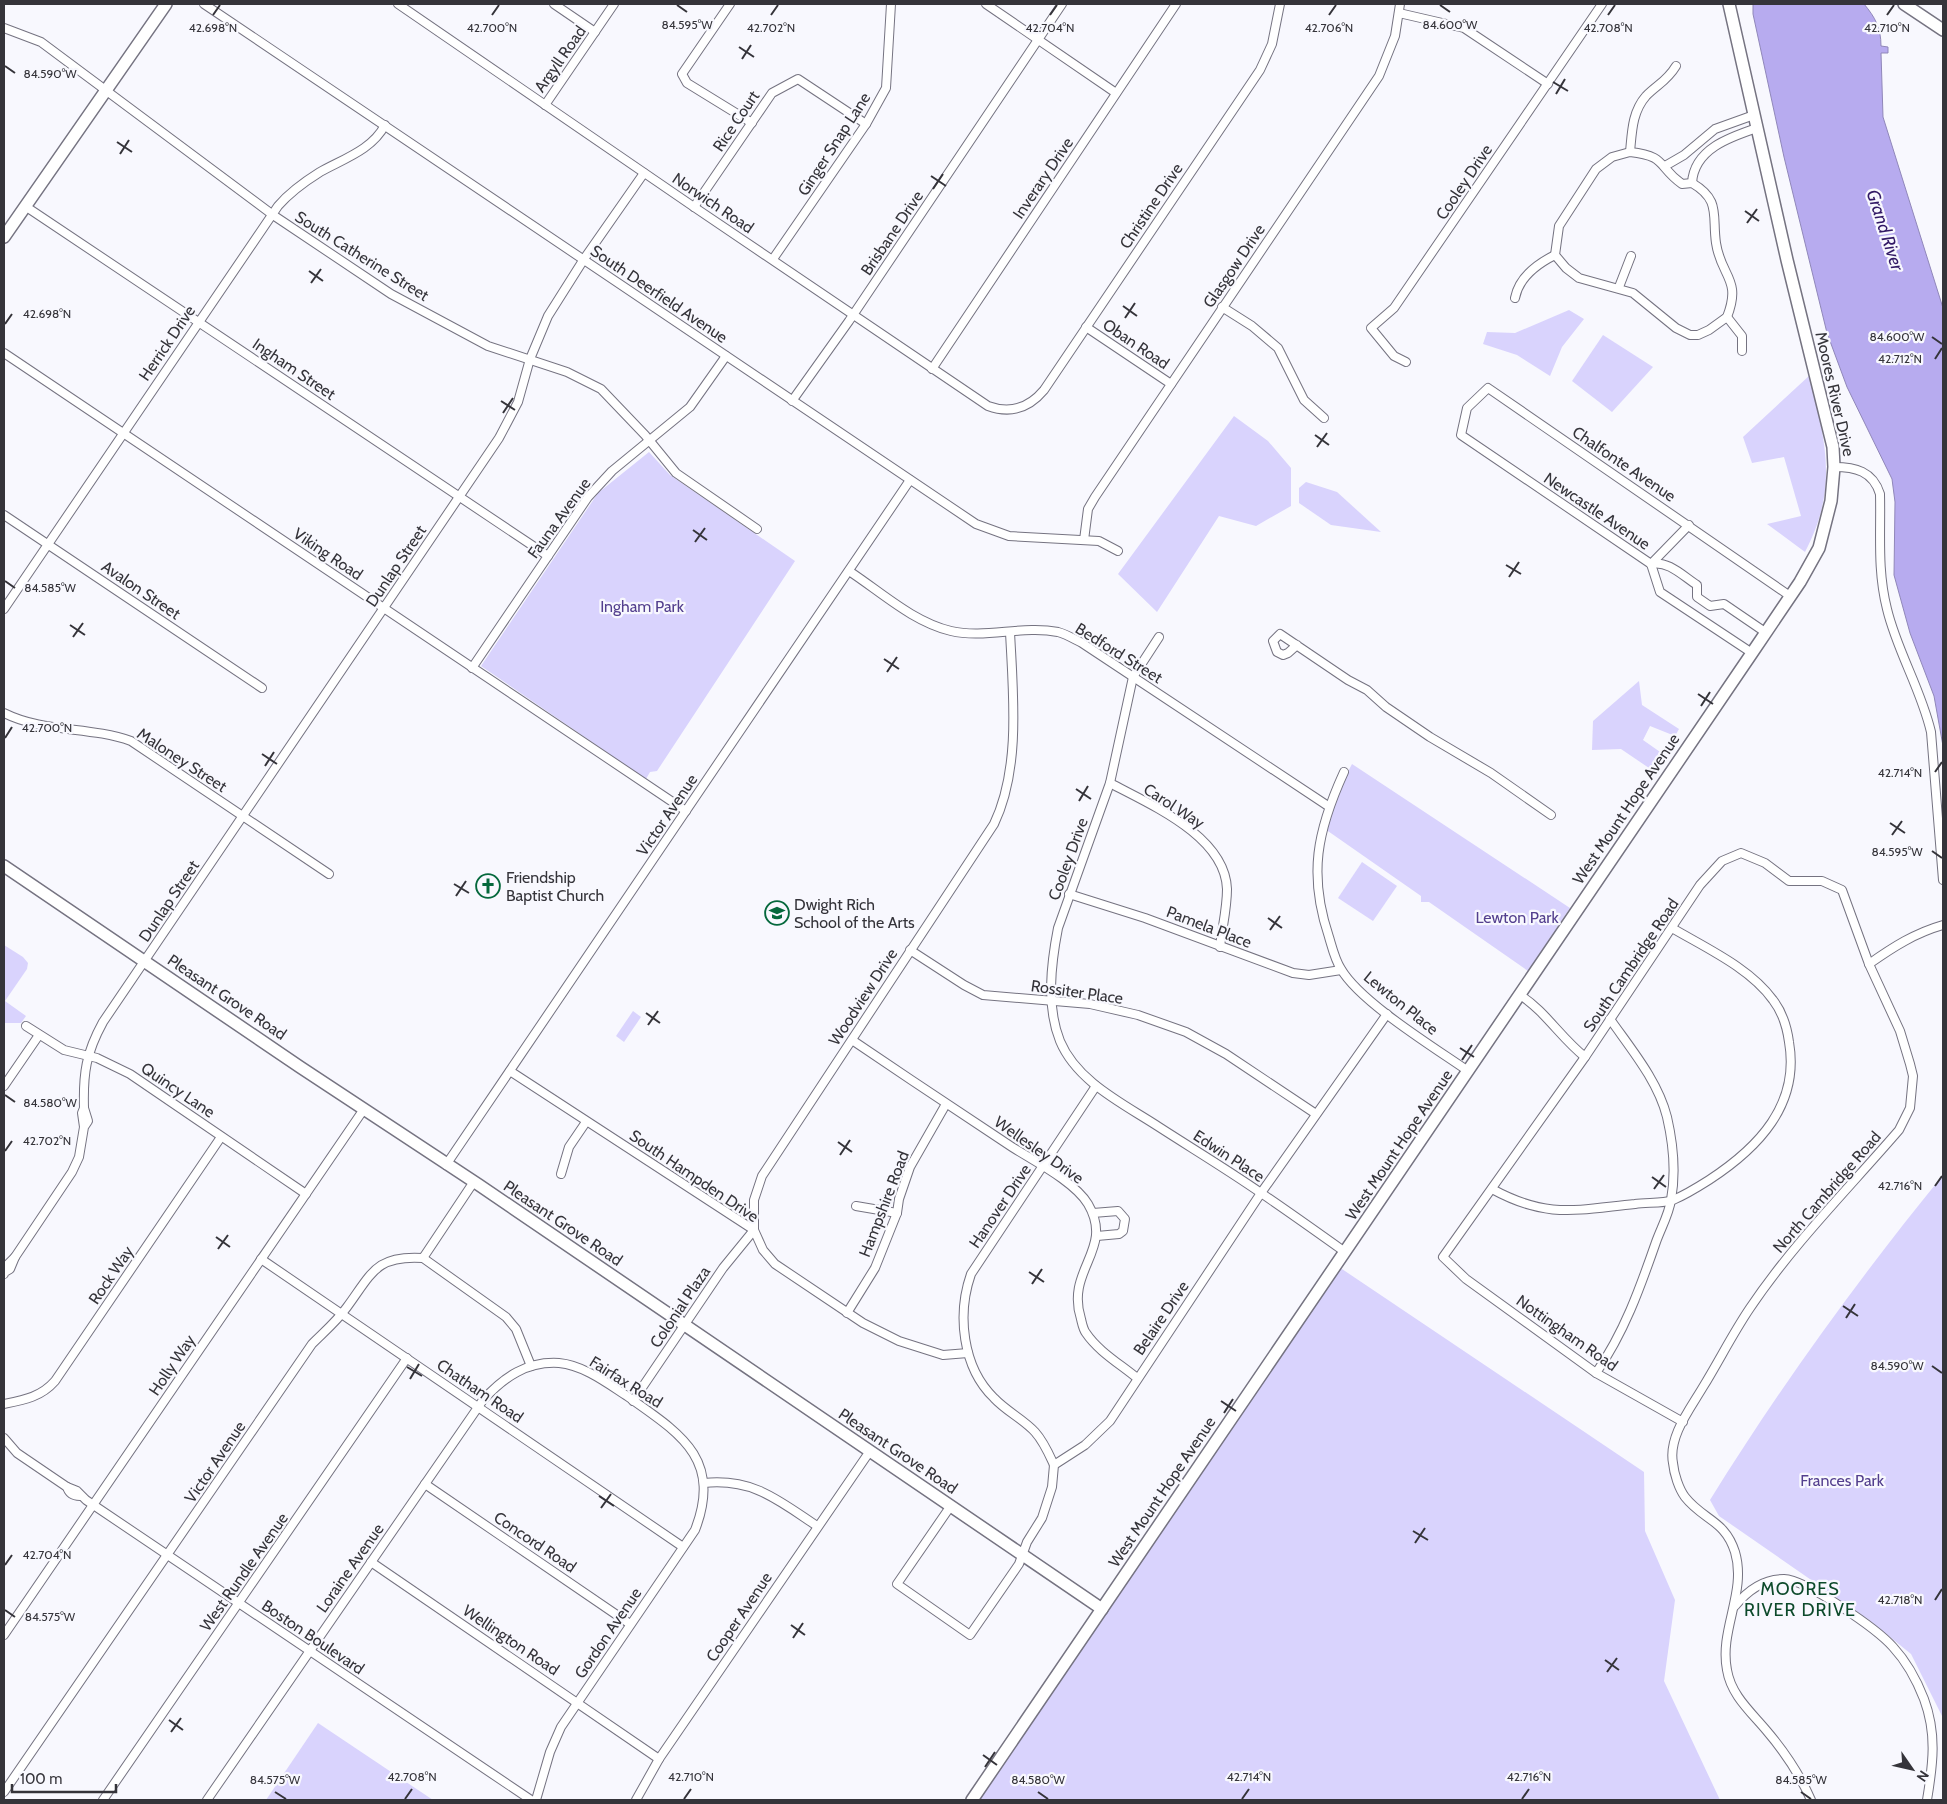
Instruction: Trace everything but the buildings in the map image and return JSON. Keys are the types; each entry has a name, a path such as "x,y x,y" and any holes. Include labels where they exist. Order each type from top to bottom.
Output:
{"street":[{"path":"4,236 166,4"},
{"name":"South Deerfield Avenue","path":"204,4 976,524 998,533 1049,540 1099,541 1118,551"},
{"name":"Norwich Road","path":"398,4 694,208 774,260 853,316 988,406 1002,410 1019,408"},
{"path":"554,4 595,32"},
{"name":"Argyll Road","path":"545,105 614,4"},
{"path":"730,4 682,74 687,83 752,123"},
{"name":"Ginger Snap Lane","path":"774,260 866,124 886,88 891,4"},
{"path":"986,4 1116,93"},
{"name":"Brisbane Drive","path":"792,401 853,316 1062,4"},
{"name":"Inverary Drive","path":"932,369 1176,4"},
{"name":"Christine Drive","path":"1019,408 1033,402 1039,396 1260,70 1272,44 1280,4"},
{"name":"Glasgow Drive","path":"1084,540 1088,509 1095,497 1379,76 1392,45 1400,4"},
{"name":"Cooley Drive","path":"1406,362 1394,356 1371,328 1394,308 1602,4"},
{"name":"Moores River Drive","path":"1730,4 1757,128 1833,447 1834,467 1861,470 1878,487 1880,505 1880,571 1885,600 1894,632 1926,710 1932,732 1943,880"},
{"path":"1904,4 1943,30"},
{"path":"1399,13 1464,28 1548,84"},
{"name":"South Catherine Street","path":"4,28 41,42 273,215 391,294 488,346 567,372 602,390 650,441 676,473 757,529"},
{"path":"1630,152 1632,125 1636,112 1646,97 1667,80 1676,66"},
{"name":"Rice Court","path":"694,208 772,93 798,79 866,124"},
{"path":"1665,166 1684,155 1715,130 1754,115"},
{"name":"Herrick Drive","path":"4,609 198,322 291,192 364,148 377,138 384,125"},
{"path":"1692,182 1693,170 1700,159 1722,142 1757,128"},
{"path":"1630,152 1658,159 1665,166 1668,174 1682,184 1692,182 1703,189 1712,201 1716,213 1716,244 1732,283 1734,295 1727,317 1709,330 1698,335 1690,335 1676,328 1633,293 1619,287 1579,278 1566,268 1555,255 1559,226 1596,169 1612,157 1630,152"},
{"name":"Dunlap Street","path":"145,961 460,497 510,420 530,359 548,316 584,259 644,173"},
{"name":"Ingham Street","path":"24,206 548,556"},
{"path":"1515,298 1517,285 1540,262 1555,255"},
{"path":"1619,287 1631,256"},
{"path":"1222,308 1252,326 1278,348 1304,400 1324,418"},
{"path":"1727,317 1742,336 1742,351"},
{"name":"Oban Road","path":"1086,327 1171,384"},
{"name":"Viking Road","path":"4,353 686,811"},
{"name":"Fauna Avenue","path":"472,668 599,484 690,407 726,356"},
{"name":"Chalfonte Avenue","path":"1461,435 1467,408 1488,388 1790,596"},
{"name":"Newcastle Avenue","path":"1461,435 1651,564 1660,592 1752,653"},
{"name":"West Mount Hope Avenue","path":"972,1800 1790,596 1819,548 1826,526 1834,467"},
{"name":"Victor Avenue","path":"446,1165 910,480"},
{"name":"Avalon Street","path":"4,515 262,688"},
{"path":"1651,564 1689,526"},
{"path":"1651,564 1660,562 1667,565 1697,585 1698,597 1710,606 1724,604 1766,632"},
{"name":"Bedford Street","path":"849,571 916,616 937,627 960,632 1045,631 1064,634 1133,677 1328,806"},
{"name":"Woodview Drive","path":"754,1230 754,1200 762,1176 999,814 1010,778 1013,746 1010,632"},
{"name":"Cooley Drive","path":"1096,1086 1072,1060 1061,1042 1056,1026 1052,1000 1054,948 1069,894 1110,783 1133,677 1159,637"},
{"path":"1297,645 1348,680 1367,690 1386,707 1423,732 1491,773 1551,815"},
{"name":"Maloney Street","path":"4,713 30,724 97,732 130,741 329,874"},
{"name":"Lewton Place","path":"1344,772 1328,806 1319,840 1317,886 1323,920 1341,970 1362,993 1387,1014 1468,1071"},
{"name":"Carol Way","path":"1110,783 1152,806 1197,836 1208,845 1223,865 1227,889 1220,946"},
{"name":"South Cambridge Road","path":"1443,1257 1584,1057 1711,871 1722,861 1741,853 1764,863 1789,880 1822,881 1842,890 1869,964"},
{"name":"Pleasant Grove Road","path":"4,866 950,1507 1023,1554 1102,1610"},
{"name":"Pamela Place","path":"1069,894 1145,918 1293,973 1309,975 1341,970"},
{"path":"1869,964 1903,941 1924,930 1943,925"},
{"path":"1492,1188 1516,1202 1555,1211 1671,1201 1726,1169 1747,1152 1773,1122 1790,1084 1792,1056 1784,1018 1773,1000 1760,985 1737,968 1672,928"},
{"name":"Rossiter Place","path":"910,950 983,995 1052,1000 1113,1008 1186,1032 1226,1054 1316,1114"},
{"path":"4,1273 10,1269 15,1257 72,1172 79,1157 84,1127 88,1121 84,1108 87,1056 103,1022 145,961"},
{"name":"North Cambridge Road","path":"1811,1800 1790,1762 1744,1704 1730,1682 1725,1656 1738,1577 1737,1560 1732,1543 1723,1527 1685,1497 1675,1471 1672,1449 1682,1422 1750,1308 1788,1257 1898,1130 1910,1108 1913,1076 1909,1058 1900,1031 1869,964"},
{"path":"1520,995 1530,1002 1569,1045 1584,1057"},
{"name":"Belaire Drive","path":"1054,1466 1085,1445 1110,1421 1261,1193 1387,1014"},
{"path":"1596,1372 1612,1350 1647,1270 1671,1201 1674,1171 1666,1116 1646,1071 1610,1019"},
{"name":"Quincy Lane","path":"26,1026 64,1050 103,1061 130,1074 306,1194"},
{"path":"4,1086 39,1035"},
{"name":"Wellesley Drive","path":"852,1040 1043,1167 1074,1189 1086,1201 1093,1213 1097,1236 1094,1248 1077,1288 1078,1310 1085,1332 1108,1355 1137,1378"},
{"name":"South Hampden Drive","path":"510,1071 754,1230 763,1250 775,1264 847,1313 899,1341 943,1354 968,1352"},
{"name":"Hanover Drive","path":"968,1352 963,1315 971,1274 1096,1086"},
{"name":"Edwin Place","path":"1096,1086 1261,1193 1345,1252"},
{"name":"Hampshire Road","path":"847,1313 875,1268 897,1213 899,1199 910,1167 946,1104"},
{"name":"Holly Way","path":"4,1635 364,1110"},
{"path":"560,1174 569,1147 586,1122"},
{"name":"Rock Way","path":"4,1404 31,1398 48,1388 55,1381 222,1137"},
{"path":"473,1183 423,1258 506,1317 516,1329 531,1366"},
{"path":"856,1206 897,1213"},
{"path":"1093,1213 1118,1211 1125,1219 1123,1231 1119,1234 1097,1236"},
{"name":"Colonial Plaza","path":"633,1401 723,1268 754,1230"},
{"name":"Nottingham Road","path":"1443,1257 1466,1279 1596,1372 1682,1422"},
{"name":"Victor Avenue","path":"4,1792 303,1358 342,1313 366,1278 381,1264 393,1259 423,1258"},
{"name":"Chatham Road","path":"261,1259 683,1547"},
{"path":"950,1507 897,1584 970,1635 1019,1564 1027,1542 1042,1518 1052,1487 1054,1466 1046,1448 1035,1432 993,1398 978,1380 968,1352"},
{"name":"West Rundle Avenue","path":"103,1800 407,1358"},
{"name":"Fairfax Road","path":"531,1366 559,1363 571,1366 607,1382 683,1438 698,1462 704,1483"},
{"name":"Loraine Avenue","path":"207,1800 478,1406 505,1378 531,1366"},
{"name":"Boston Boulevard","path":"4,1438 17,1453 67,1487 72,1488 93,1505 531,1800"},
{"name":"Cooper Avenue","path":"636,1800 659,1759 870,1451"},
{"path":"704,1483 723,1481 760,1490 817,1526"},
{"name":"Gordon Avenue","path":"536,1800 550,1752 562,1727 695,1530 701,1514 704,1483"},
{"name":"Concord Road","path":"425,1484 630,1624"},
{"name":"Wellington Road","path":"371,1562 659,1759"},
{"path":"1734,1607 1743,1596 1764,1583 1784,1579 1805,1584 1880,1635 1893,1647 1916,1683 1928,1712 1934,1739 1928,1800"}],"green space":[{"path":"1569,310 1584,319 1562,347 1550,376 1517,355 1483,344 1487,332 1515,333"},
{"path":"1603,335 1653,367 1612,412 1572,381"},
{"path":"1810,375 1824,444 1826,465 1822,506 1816,529 1805,552 1767,524 1801,516 1784,457 1752,463 1743,437"},
{"path":"1234,416 1268,441 1291,468 1291,506 1256,526 1219,516 1157,612 1118,574"},
{"name":"Ingham Park","path":"649,452 670,475 795,561 657,771 650,772 646,779 481,666 598,493"},
{"path":"1306,482 1337,492 1381,532 1331,525 1299,503 1299,488"},
{"path":"1639,681 1642,705 1679,729 1675,736 1650,726 1643,740 1663,754 1649,768 1621,749 1592,750 1593,721"},
{"name":"Lewton Park","path":"1352,764 1570,908 1528,971 1429,902 1421,902 1421,896 1325,829 1340,787"},
{"path":"1362,862 1397,886 1373,921 1338,898"},
{"path":"4,945 23,957 28,963 27,969 5,1001 26,1016 21,1023 4,1023"},
{"path":"633,1011 641,1017 624,1042 616,1036"},
{"name":"Frances Park","path":"1943,1175 1943,1718 1911,1654 1869,1620 1719,1516 1710,1500 1764,1416 1821,1334 1881,1253"},
{"path":"1336,1265 1644,1472 1645,1531 1675,1600 1664,1681 1720,1800 972,1800"},
{"path":"318,1723 433,1800 266,1800"}],"water":[{"name":"Grand River","path":"1753,4 1864,4 1877,23 1881,46 1888,47 1888,53 1881,53 1883,117 1943,308 1943,746 1934,696 1910,633 1894,575 1895,502 1892,479 1847,387 1827,333 1784,157 1753,14"}],"place":[{"name":"Friendship Baptist Church","path":"488,886"},
{"name":"Dwight Rich School of the Arts","path":"777,913"}],"district":[{"name":"MOORES RIVER DRIVE","path":"1800,1599"}]}
